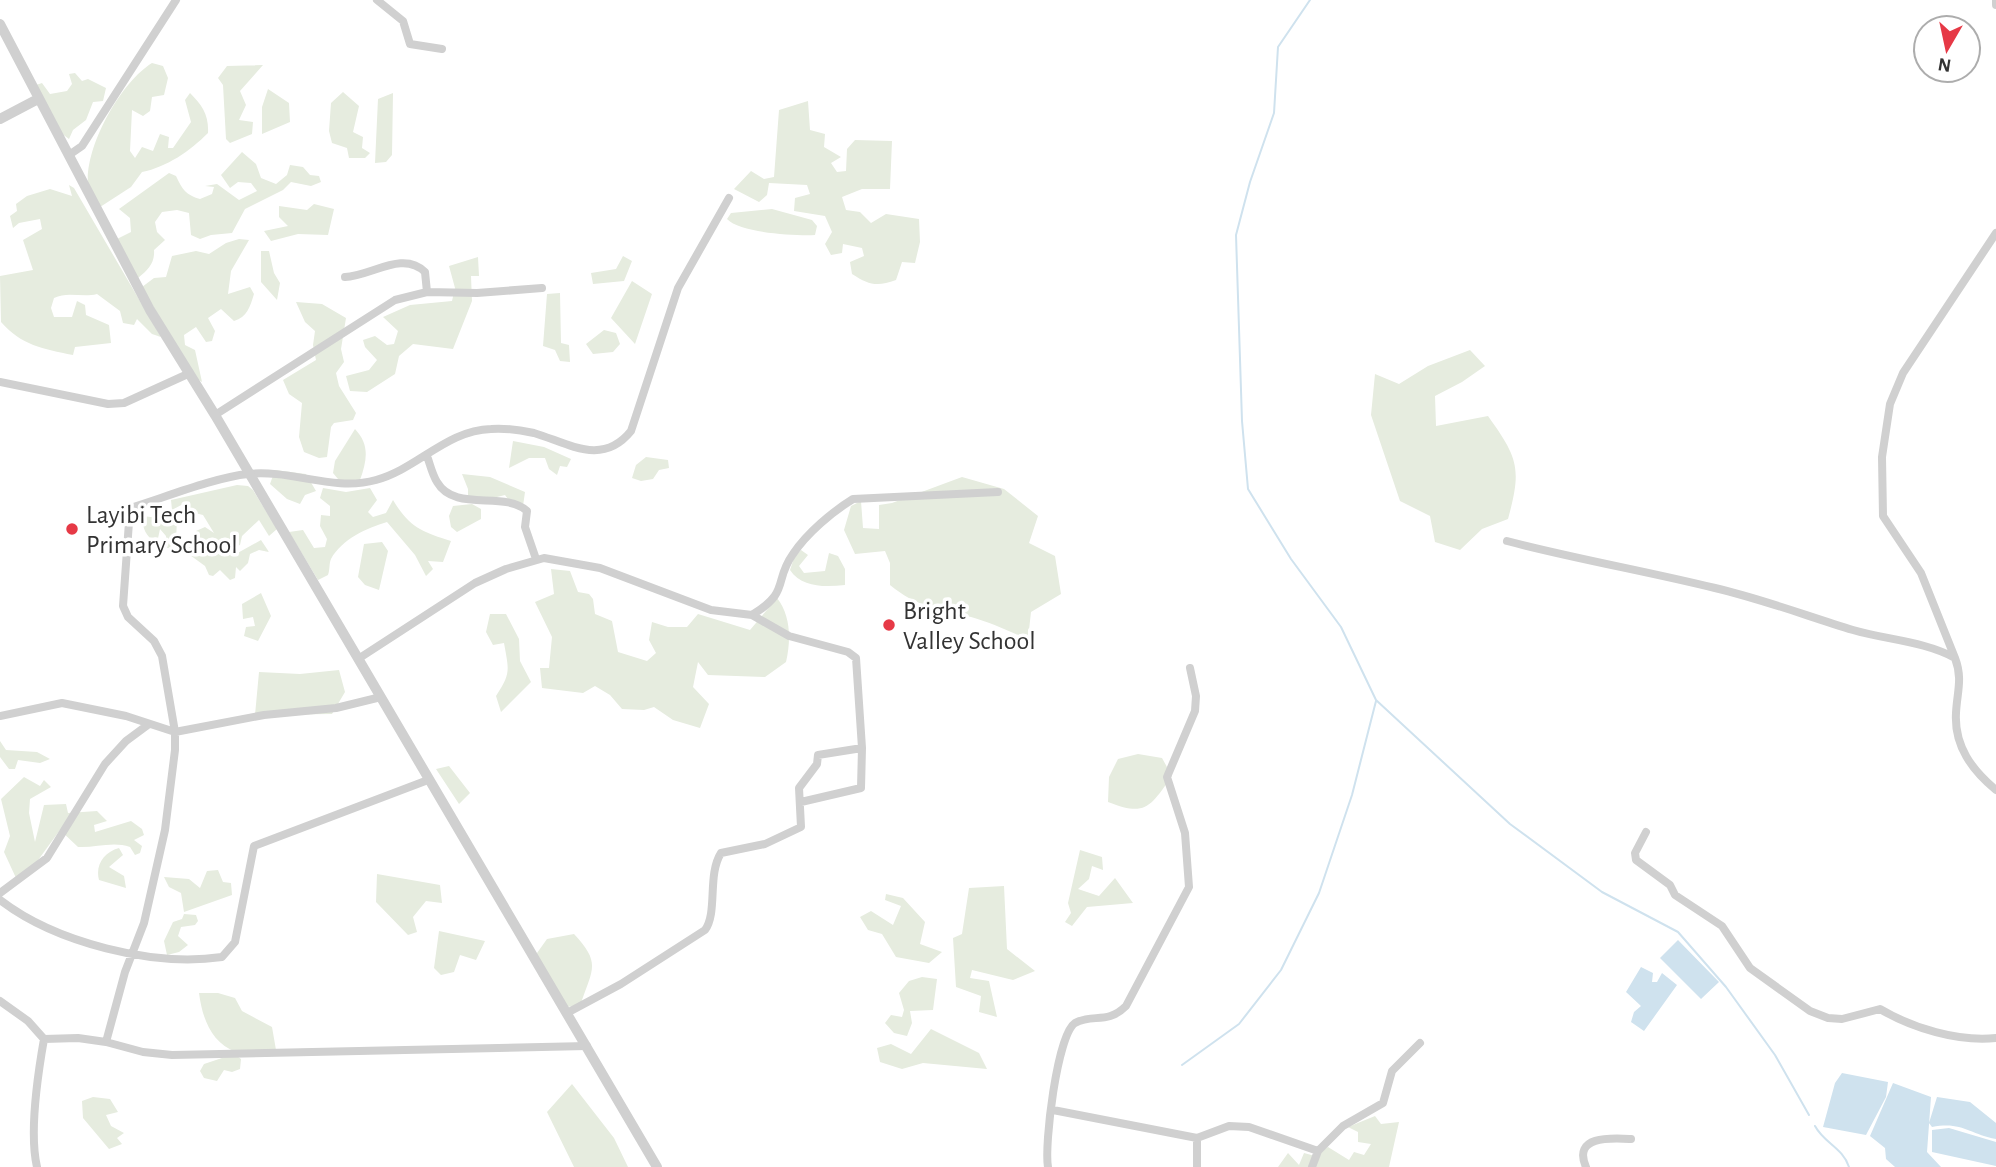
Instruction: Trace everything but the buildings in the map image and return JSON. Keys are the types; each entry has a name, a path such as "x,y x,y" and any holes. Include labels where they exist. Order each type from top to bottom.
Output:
{"street":[{"path":"69,155 82,146 176,0"},
{"path":"377,0 403,21 410,44 442,49"},
{"path":"0,24 150,310 215,415 657,1167"},
{"path":"0,120 38,99"},
{"path":"106,1042 144,923 165,830 175,732 162,656 154,641 128,617 123,606 130,508 249,473 357,483 390,475 427,456 455,437 491,429 535,434 585,451 622,442 631,431 641,404 678,288 729,198"},
{"path":"1996,233 1903,373 1890,404 1882,457 1883,516 1921,573 1961,680 1956,713 1959,740 1971,765 1996,790"},
{"path":"345,277 361,275 394,264 411,264 425,272 427,292"},
{"path":"215,415 396,300 427,292 542,288"},
{"path":"0,382 108,404 124,403 190,373"},
{"path":"427,456 437,482 450,494 516,503 527,511 525,527 536,559"},
{"path":"752,615 777,595 797,549 841,506 853,499 998,492"},
{"path":"1507,541 1715,588 1858,632 1924,646 1955,658"},
{"path":"358,659 468,587 536,559 586,564 710,610 752,615 789,636 848,652 856,658 862,788 801,802"},
{"path":"1048,1167 1046,1143 1058,1064 1070,1028 1080,1021 1111,1018 1126,1006 1189,887 1185,833 1167,777 1195,710 1196,696 1190,668"},
{"path":"0,716 62,703 88,706 175,732 264,715 336,708 381,697"},
{"path":"0,893 47,858 105,764 126,741 149,724"},
{"path":"568,1013 699,936 710,922 710,898 719,856 724,852 772,842 798,830 803,823 799,788 817,764 818,755 862,748"},
{"path":"0,900 12,909 70,936 132,954 176,960 222,957 235,942 254,846 265,839 428,780"},
{"path":"1646,832 1635,853 1636,860 1670,885 1675,895 1722,926 1750,968 1810,1011 1828,1018 1842,1019 1880,1009 1912,1026 1996,1038"},
{"path":"0,1001 28,1021 44,1038 78,1038 143,1052 172,1055 587,1046"},
{"path":"37,1167 37,1083 44,1038"},
{"path":"1312,1167 1318,1151 1343,1126 1383,1103 1392,1071 1420,1043"},
{"path":"1053,1110 1197,1138 1229,1126 1249,1127 1318,1151"},
{"path":"1197,1138 1197,1167"},
{"path":"1586,1167 1584,1155 1591,1142 1599,1138 1631,1139"}],"shaded area":[{"path":"152,63 163,66 168,78 164,95 152,97 150,111 143,116 132,110 130,151 135,158 142,147 153,151 160,134 169,137 168,148 173,148 191,122 185,100 190,93 204,111 208,133 178,157 142,172 131,187 97,209 88,184 92,152 117,100 140,72"},
{"path":"263,65 240,91 246,105 239,120 253,122 252,134 230,143 226,139 223,85 218,78 227,66"},
{"path":"75,73 82,81 88,79 106,88 103,101 93,102 86,120 73,130 69,139 57,130 33,86 42,83 50,94 67,91 72,84 69,74"},
{"path":"268,89 289,103 290,122 262,134 262,107"},
{"path":"343,92 359,106 353,132 363,137 362,148 370,153 365,158 349,158 347,148 332,143 329,131 331,103"},
{"path":"393,93 392,155 386,162 375,163 378,99"},
{"path":"808,101 810,130 825,134 824,147 841,157 831,163 837,172 846,171 847,149 855,140 892,141 890,189 862,189 842,197 846,210 860,212 871,223 886,214 919,219 920,242 915,263 902,262 896,280 873,284 852,274 850,262 864,256 862,248 843,244 842,253 831,255 825,244 832,232 825,216 794,211 795,198 810,194 807,185 769,183 767,195 759,202 734,189 751,171 764,179 774,177 779,110"},
{"path":"242,152 256,164 261,178 276,184 287,175 290,165 303,167 310,175 319,176 321,182 311,186 291,182 283,190 245,209 232,233 200,239 191,235 189,213 177,210 162,212 155,222 157,232 165,240 154,250 150,266 138,278 115,240 131,232 130,218 119,209 169,173 176,176 180,185 191,196 200,199 212,194 214,187 205,186 217,184 239,200 257,191 251,183 238,182 230,188 221,175"},
{"path":"69,185 74,188 161,337 152,334 137,319 134,325 123,323 120,311 97,294 54,298 51,308 54,317 72,317 77,301 85,305 86,315 109,325 111,343 75,347 73,355 25,341 1,322 0,276 33,270 23,240 42,229 40,219 19,223 13,228 10,216 17,211 16,204 27,196 50,189 72,196"},
{"path":"314,204 334,209 328,235 298,234 271,241 264,231 288,226 279,217 279,206 307,210"},
{"path":"772,209 812,220 817,226 815,235 782,234 743,228 727,219 731,213"},
{"path":"239,239 249,240 231,271 228,294 250,287 254,294 247,311 234,321 221,309 208,318 215,331 212,341 206,342 196,327 184,335 185,345 195,350 202,382 195,378 142,287 154,278 166,277 172,256 196,251 209,254 226,243"},
{"path":"261,251 269,251 274,273 280,283 277,300 261,282"},
{"path":"623,256 632,261 624,281 593,284 591,273 616,269"},
{"path":"478,257 479,276 471,276 472,301 453,349 413,344 399,356 395,374 367,392 350,391 346,376 369,370 377,360 365,347 363,340 375,336 387,345 394,344 398,331 383,317 410,305 452,301 455,288 449,266"},
{"path":"632,281 652,294 635,344 611,318"},
{"path":"560,293 561,343 569,345 570,362 560,361 555,350 543,346 547,294"},
{"path":"296,302 322,304 346,318 341,349 344,362 336,373 339,386 356,413 353,420 334,423 331,427 327,457 319,458 304,452 299,437 302,403 289,394 283,380 316,360 313,345 315,331 305,322"},
{"path":"604,330 616,333 620,344 613,352 593,354 586,344"},
{"path":"1470,350 1485,366 1435,396 1436,426 1488,416 1506,443 1516,475 1508,519 1482,529 1460,550 1435,542 1430,516 1400,501 1371,415 1375,374 1399,384 1428,366"},
{"path":"355,429 365,447 364,466 360,480 343,485 333,473 335,461"},
{"path":"513,441 544,447 571,459 567,467 560,466 557,475 549,469 545,458 529,458 509,468"},
{"path":"646,457 668,460 669,468 659,470 653,479 641,481 632,478 636,465"},
{"path":"275,470 306,474 316,491 305,495 300,504 287,499 270,484"},
{"path":"462,474 490,477 525,492 523,506 510,502 505,495 497,497 495,504 468,500 468,489"},
{"path":"962,477 1004,489 1038,516 1029,543 1055,556 1061,594 1031,612 1028,639 971,617 909,598 890,585 890,563 885,551 855,554 844,530 851,506 861,501 863,528 879,529 879,505 892,503"},
{"path":"237,485 248,486 253,490 277,529 269,536 259,520 242,536 240,545 233,548 234,555 261,540 269,552 259,550 250,554 248,563 240,571 236,567 235,578 230,580 220,570 213,576 209,575 205,566 183,550 179,551 180,546 200,548 203,542 196,531 205,527 214,533 203,515 191,512 189,505 183,504 172,510 171,500"},
{"path":"323,488 346,492 370,488 377,500 368,512 373,517 386,513 393,500 405,517 417,527 451,541 443,562 428,561 433,569 426,576 415,555 387,522 348,540 331,559 328,575 318,580 289,532 303,530 314,548 325,547 327,539 320,526 321,515 330,516 330,506 320,498"},
{"path":"472,504 481,509 481,519 457,532 451,527 449,516 453,506"},
{"path":"142,516 177,520 176,540 171,548 166,548 166,536 160,529 157,543 147,535"},
{"path":"382,542 388,551 379,590 365,585 358,577 364,544"},
{"path":"801,550 808,555 799,566 804,573 825,571 829,553 838,556 845,569 845,585 814,585 795,576 790,570 794,558"},
{"path":"551,569 570,571 578,592 589,594 593,599 595,614 612,621 618,652 647,661 656,653 649,640 652,622 668,627 687,627 698,614 750,630 777,598 785,612 789,628 786,662 765,677 708,675 698,662 693,687 709,704 700,728 673,720 654,707 644,710 622,709 610,695 595,686 583,693 542,688 540,668 549,668 552,637 535,602 554,594"},
{"path":"261,593 271,616 258,641 244,636 246,627 255,626 253,617 243,619 242,604"},
{"path":"490,614 506,614 519,639 520,661 531,682 501,712 496,696 508,671 507,660 504,643 493,645 486,632"},
{"path":"339,670 345,692 332,714 255,715 259,672 300,674"},
{"path":"0,741 6,750 37,752 50,759 40,763 18,760 15,769 9,769 0,757"},
{"path":"1138,754 1162,758 1172,776 1152,802 1139,809 1108,802 1109,777 1118,759"},
{"path":"449,766 470,793 459,804 436,769"},
{"path":"24,777 40,786 44,780 51,787 30,799 29,813 35,842 44,805 66,804 68,813 97,811 107,821 94,825 95,832 131,821 142,829 144,835 134,840 142,846 140,853 135,855 130,847 117,845 78,847 60,830 33,867 16,878 4,852 10,836 1,799"},
{"path":"119,848 123,855 109,867 124,876 126,888 99,880 98,869 102,860"},
{"path":"1080,850 1102,857 1103,870 1092,866 1089,879 1078,889 1099,896 1115,878 1133,903 1087,907 1072,926 1065,922 1071,913 1068,903"},
{"path":"218,870 223,882 231,883 232,895 184,912 181,893 169,887 164,877 189,879 200,888 207,871"},
{"path":"377,874 440,885 442,903 426,901 413,917 417,932 408,935 376,902"},
{"path":"1004,886 1007,949 1035,971 1013,980 972,970 970,978 989,981 997,1017 979,1012 981,996 956,987 953,938 962,934 969,888"},
{"path":"886,894 903,898 925,922 920,944 942,952 929,963 896,957 882,934 868,930 860,917 871,911 893,925 901,906 885,900"},
{"path":"184,914 196,915 198,921 195,925 181,927 178,936 188,945 179,952 167,955 164,941 173,922 182,919"},
{"path":"439,931 485,941 476,960 460,955 454,972 441,975 434,968"},
{"path":"574,934 591,960 591,975 580,1006 563,1007 539,976 537,953 547,939"},
{"path":"922,977 937,979 933,1010 910,1011 912,1023 907,1036 894,1033 885,1023 891,1015 902,1017 904,1010 899,993 909,981"},
{"path":"199,993 218,993 235,998 242,1011 272,1027 276,1050 240,1053 227,1048 209,1028"},
{"path":"931,1029 979,1053 987,1069 923,1063 902,1069 880,1062 877,1048 891,1044 911,1054"},
{"path":"234,1054 241,1059 240,1069 232,1072 224,1070 217,1081 204,1078 200,1071 204,1064"},
{"path":"572,1084 614,1138 628,1167 574,1167 547,1112"},
{"path":"93,1097 110,1099 118,1112 106,1115 111,1126 124,1133 117,1138 122,1144 109,1149 83,1118 82,1101"},
{"path":"1375,1116 1381,1124 1399,1122 1389,1167 1278,1167 1288,1153 1299,1165 1304,1153 1315,1156 1328,1147 1349,1160 1354,1152 1364,1155 1371,1144 1358,1142 1358,1132 1348,1127"}],"water":[{"path":"1678,940 1719,982 1701,999 1660,958"},
{"path":"1641,967 1653,973 1652,982 1657,982 1662,973 1677,985 1644,1031 1631,1022 1634,1012 1641,1006 1626,992"},
{"path":"1842,1073 1888,1082 1886,1097 1866,1135 1823,1127 1835,1083"},
{"path":"1893,1083 1931,1097 1927,1152 1941,1167 1895,1167 1886,1159 1885,1148 1870,1136"},
{"path":"1937,1097 1970,1102 1996,1123 1996,1139 1958,1127 1932,1127 1929,1123"},
{"path":"1949,1128 1996,1142 1996,1166 1932,1152 1932,1130"}],"waterway":[{"path":"1310,0 1278,47 1274,113 1250,182 1236,235 1242,421 1248,489 1291,559 1341,627 1376,700 1510,824 1602,892 1678,932 1726,987 1775,1055 1809,1115"},
{"path":"1182,1065 1239,1024 1281,970 1319,893 1352,795 1376,701"},
{"path":"1815,1126 1842,1155 1849,1167"}],"place":[{"name":"Layibi Tech Primary School","path":"72,529"},
{"name":"Bright Valley School","path":"889,625"}]}
